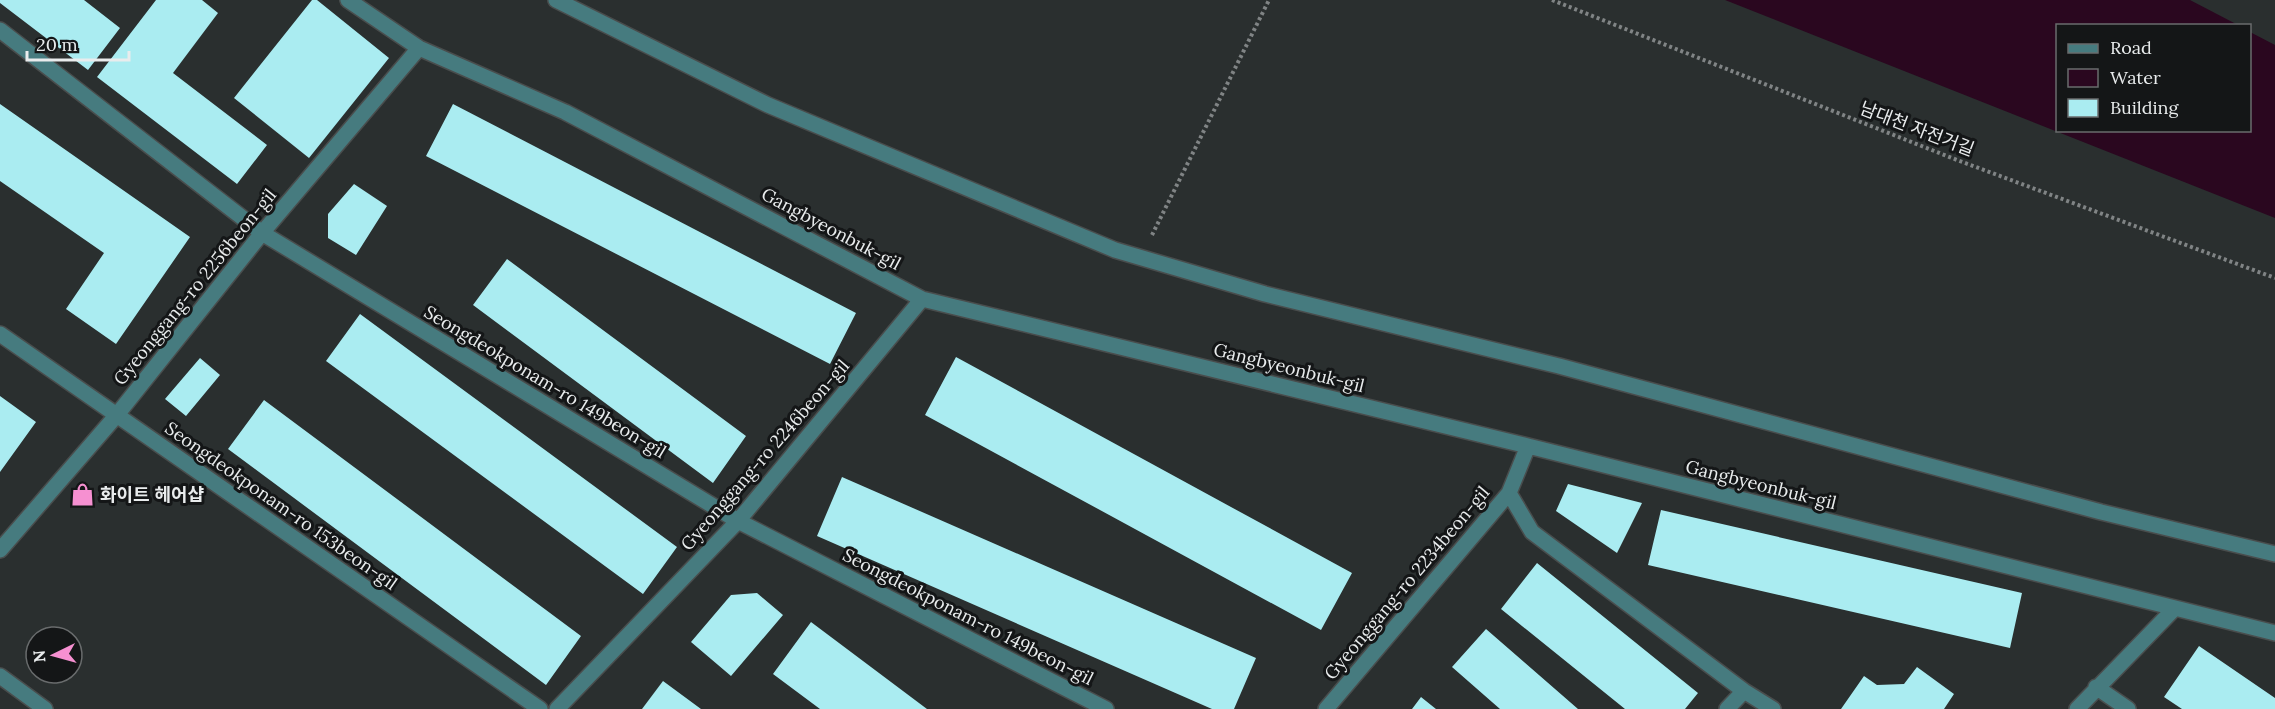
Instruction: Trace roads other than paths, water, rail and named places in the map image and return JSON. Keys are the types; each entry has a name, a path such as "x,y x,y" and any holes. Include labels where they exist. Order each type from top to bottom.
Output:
{"street":[{"name":"Gangbyeonbuk-gil","path":"348,0 419,48 565,112 922,299 1528,446 2275,633"},
{"path":"556,0 768,105 1115,250 1265,294 1559,366 2101,512 2275,554"},
{"name":"Seongdeokponam-ro 149beon-gil","path":"0,30 262,233 738,521 1106,709"},
{"name":"Gyeonggang-ro 2256beon-gil","path":"0,550 116,416 262,233 419,48"},
{"name":"Gyeonggang-ro 2246beon-gil","path":"557,709 738,521 922,299"},
{"name":"Seongdeokponam-ro 153beon-gil","path":"0,334 540,709"},
{"name":"Gyeonggang-ro 2234beon-gil","path":"1326,709 1509,493 1528,446"},
{"path":"1509,493 1532,532 1744,691 1773,709"},
{"path":"2077,709 2175,608"},
{"path":"0,676 45,709"},
{"path":"2096,687 2128,709"},
{"path":"1727,709 1744,691"}],"water":[{"path":"1725,0 2190,0 2236,24 2056,24 2056,131"},
{"path":"2251,33 2275,45 2275,218 2058,132 2251,132"}],"place":[{"name":"화이트 헤어샵","path":"82,495"}]}
